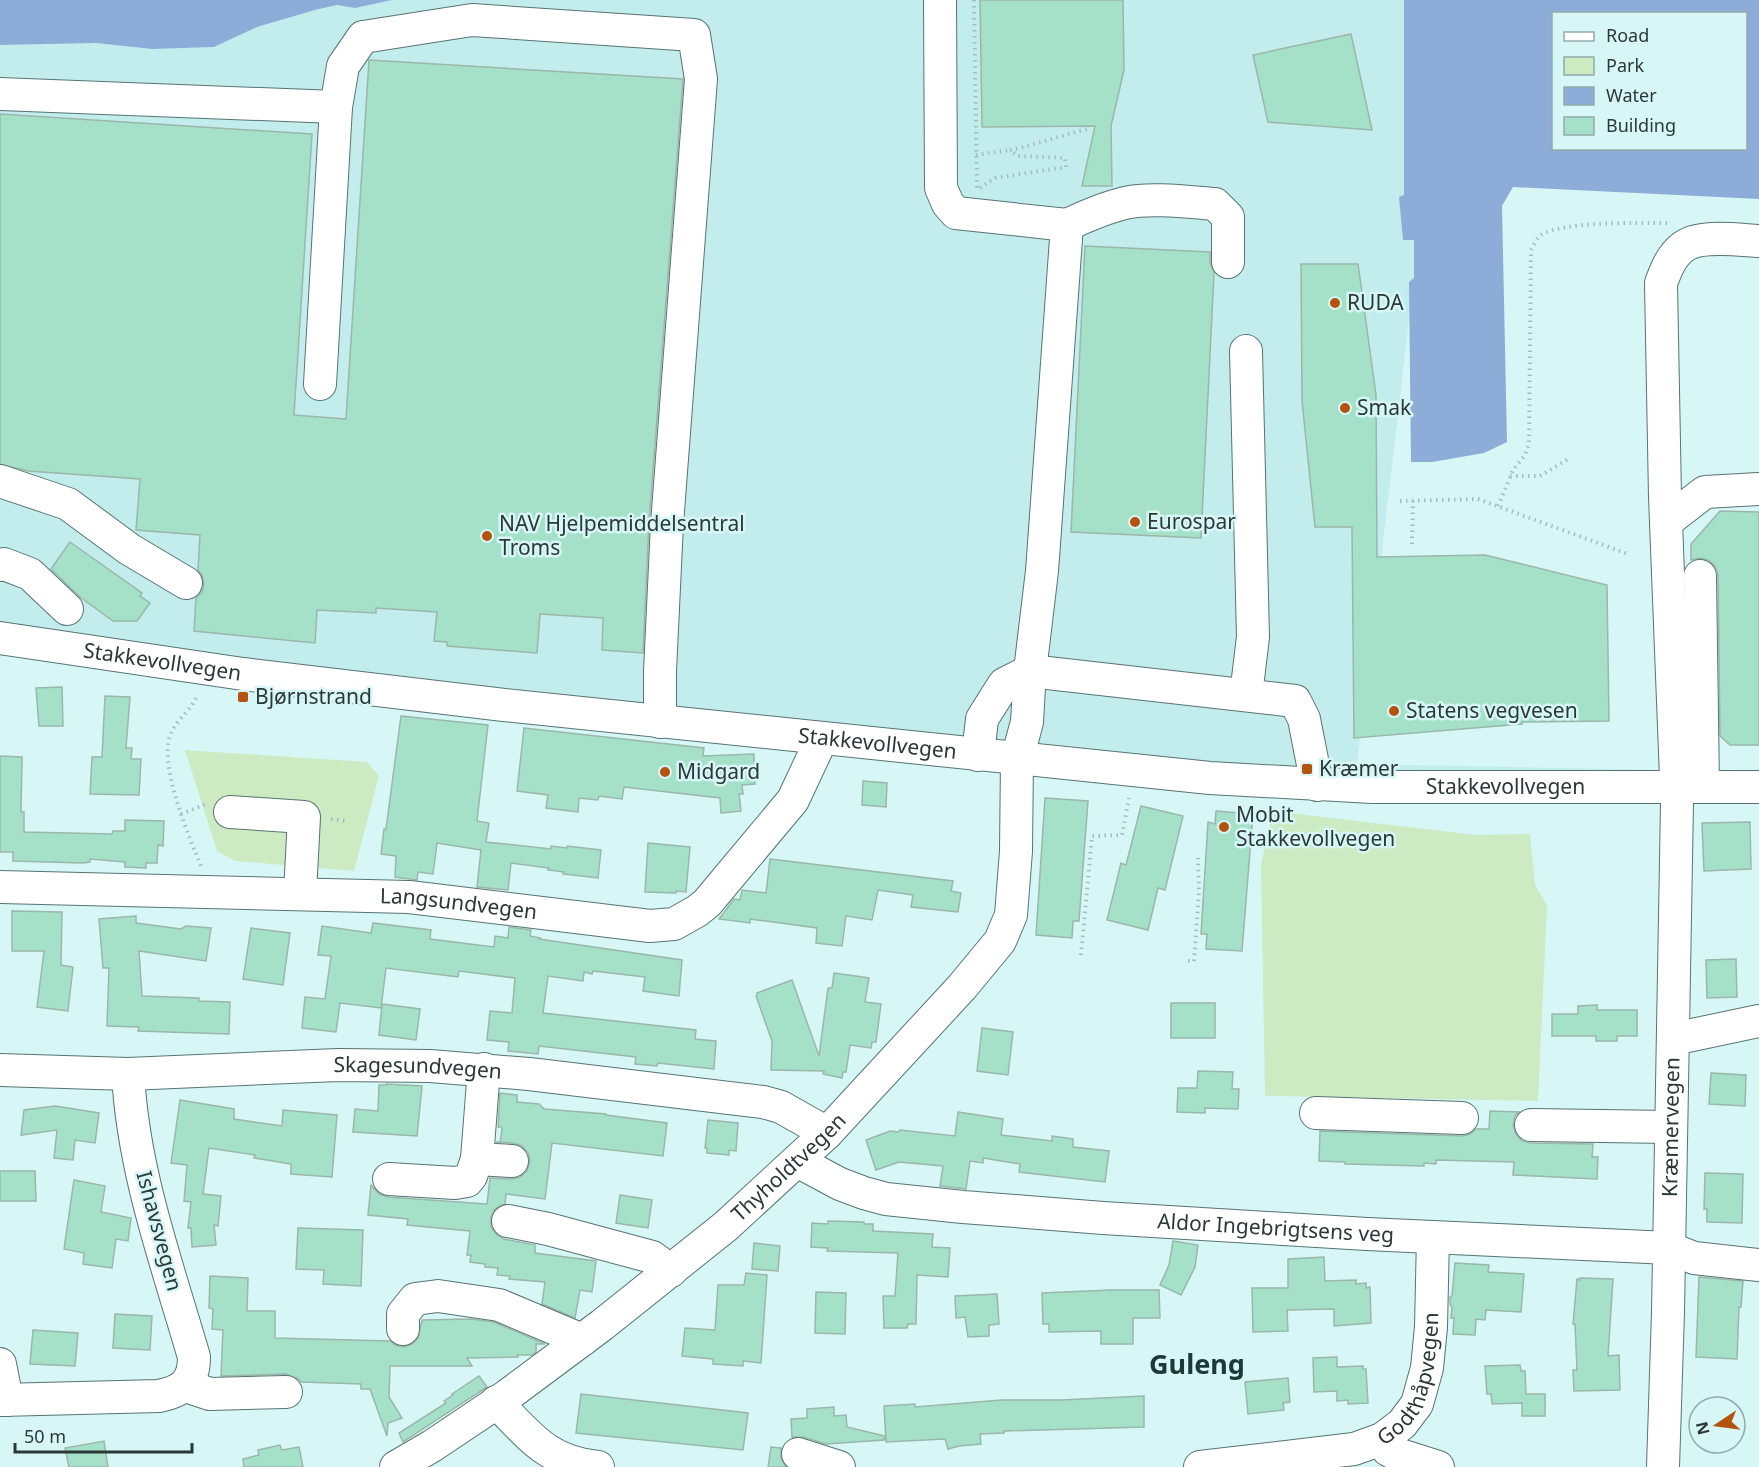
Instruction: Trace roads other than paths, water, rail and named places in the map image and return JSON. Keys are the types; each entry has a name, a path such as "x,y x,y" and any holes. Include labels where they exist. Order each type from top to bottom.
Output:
{"street":[{"path":"940,0 941,188 948,204 956,213 1067,225 1092,213 1127,202 1170,201 1215,204 1228,218 1228,262"},
{"path":"320,384 336,107 343,66 363,37 472,20 694,35 701,79 667,524 660,671 660,722"},
{"path":"0,94 336,107"},
{"name":"Thyholdtvegen","path":"396,1467 432,1446 582,1340 726,1226 827,1133 962,987 1000,941 1011,915 1016,851 1017,759 1027,722 1030,671 1042,571 1067,225"},
{"path":"1690,787 1665,522 1661,284 1669,262 1684,246 1705,239 1759,241"},
{"path":"1246,351 1253,637 1246,695"},
{"path":"0,481 68,504 129,549 186,583"},
{"path":"1665,522 1705,492 1759,489"},
{"path":"0,565 4,564 30,574 67,609"},
{"path":"1690,787 1700,576"},
{"name":"Stakkevollvegen","path":"0,639 243,674 492,704 1210,778 1317,785 1471,788 1759,787"},
{"path":"978,755 982,719 1004,684 1030,671 1295,700 1304,719 1317,785"},
{"name":"Langsundvegen","path":"0,887 409,897 650,926 674,924 706,903 794,800 822,738"},
{"name":"Kræmervegen","path":"1663,1464 1673,1039 1690,787"},
{"path":"230,812 304,817 300,893"},
{"path":"1673,1039 1759,1021"},
{"name":"Skagesundvegen","path":"0,1070 128,1074 374,1064 484,1070 763,1102 781,1107 827,1133"},
{"path":"389,1179 461,1183 471,1176 477,1159 484,1070"},
{"name":"Ishavsvegen","path":"128,1074 134,1134 143,1179 194,1357 194,1367 186,1386"},
{"path":"1316,1113 1462,1118"},
{"path":"1531,1125 1671,1126"},
{"path":"477,1159 512,1161"},
{"name":"Aldor Ingebrigtsens veg","path":"797,1161 840,1184 864,1193 897,1200 1103,1218 1669,1248 1694,1258 1759,1265"},
{"path":"508,1221 548,1229 652,1257 671,1271"},
{"name":"Godthåpvegen","path":"1200,1467 1354,1449 1382,1439 1402,1424 1412,1414 1417,1404 1427,1368 1431,1327 1433,1237"},
{"path":"403,1329 403,1314 415,1299 438,1296 499,1305 582,1340"},
{"path":"0,1364 3,1400 159,1396 186,1386 210,1394 286,1392"},
{"path":"496,1402 552,1454 566,1461 598,1467"},
{"path":"1382,1439 1385,1446 1394,1453 1438,1467"},
{"path":"798,1454 839,1467"}],"water":[{"path":"0,0 392,0 355,8 337,5 315,10 257,27 214,47 152,49 96,43 0,45"},
{"path":"1404,0 1759,0 1759,199 1513,187 1502,206 1507,442 1484,453 1432,462 1411,462 1409,282 1414,278 1414,240 1403,240 1399,197 1404,195"}],"place":[{"name":"RUDA","path":"1335,303"},
{"name":"Smak","path":"1345,408"},
{"name":"Eurospar","path":"1135,522"},
{"name":"NAV Hjelpemiddelsentral Troms","path":"487,536"},
{"name":"Bjørnstrand","path":"243,697"},
{"name":"Statens vegvesen","path":"1394,711"},
{"name":"Kræmer","path":"1307,769"},
{"name":"Midgard","path":"665,772"},
{"name":"Mobit Stakkevollvegen","path":"1224,827"}],"district":[{"name":"Guleng","path":"1197,1365"}]}
